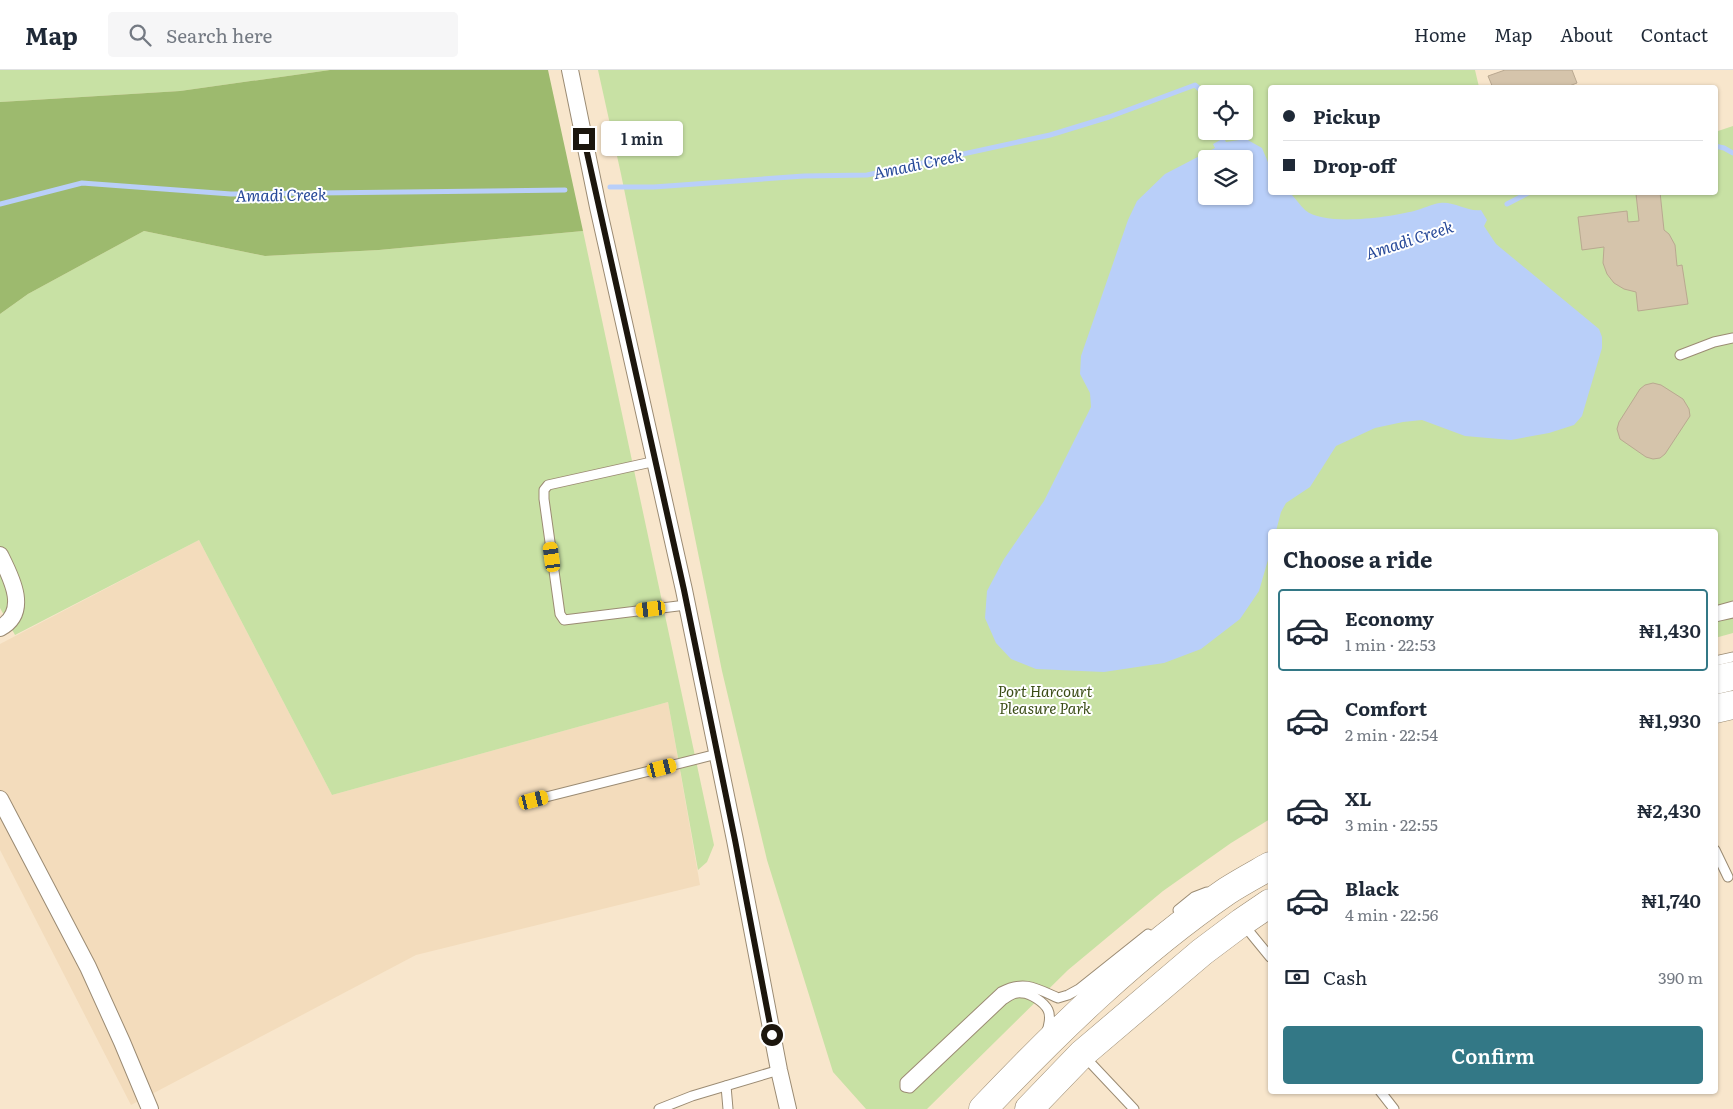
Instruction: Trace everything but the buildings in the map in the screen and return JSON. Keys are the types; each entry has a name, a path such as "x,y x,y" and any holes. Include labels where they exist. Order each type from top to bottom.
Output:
{"highway":[{"path":"1718,679 1733,676"},
{"path":"1718,708 1733,705"},
{"path":"983,1109 1040,1051 1120,976 1176,929 1232,888 1268,867"},
{"path":"1029,1109 1082,1054 1202,952 1268,904"}],"street":[{"path":"570,70 600,217 656,461 788,1109"},
{"path":"0,555 10,574 16,592 16,600 15,609 10,620 0,628"},
{"path":"0,799 88,967 150,1109"}],"lane":[{"path":"1680,355 1714,342 1733,338"},
{"path":"656,461 548,485 544,490 560,614 564,620 686,605"},
{"path":"1718,610 1733,606"},
{"path":"1718,616 1733,613"},
{"path":"1718,660 1733,656"},
{"path":"534,800 717,754"},
{"path":"1718,856 1728,877"},
{"path":"1171,915 1194,897 1209,891 1232,888"},
{"path":"1242,922 1268,954"},
{"path":"1040,1051 1049,1028 1048,1009 1032,996 1022,993 1013,994 1003,1000 910,1088 905,1087 905,1082 1001,992 1013,986 1023,985 1036,988 1058,998 1068,995 1156,928"},
{"path":"1082,1054 1134,1109"},
{"path":"659,1109 692,1096 779,1070"},
{"path":"726,1086 728,1109"},
{"path":"1382,1094 1394,1109"}],"shaded area":[{"path":"199,540 332,795 668,702 700,885 416,955 131,1105 0,850 0,644"}],"green space":[{"path":"0,70 330,70 180,91 0,102"},
{"path":"330,70 548,70 583,231 379,250 265,256 144,231 28,294 0,314 0,102 180,91"},
{"name":"Port Harcourt Pleasure Park","path":"598,70 1475,70 1479,85 1268,85 1268,195 1718,195 1718,131 1733,126 1733,633 1718,637 1718,529 1268,529 1268,820 1231,843 1163,891 1068,970 927,1109 866,1109 833,1072 767,860 722,671 621,174"},
{"path":"144,231 265,256 379,250 583,231 714,845 707,862 698,870 668,702 332,795 199,540 15,635 0,608 0,314 28,294"}],"water":[{"path":"1220,140 1225,140 1226,142 1248,140 1262,148 1268,162 1268,195 1292,195 1305,210 1314,215 1327,218 1374,218 1445,203 1481,210 1487,220 1484,226 1496,244 1599,329 1602,337 1602,348 1582,416 1574,425 1549,433 1511,440 1465,436 1422,420 1403,422 1375,428 1336,446 1310,487 1286,503 1281,512 1277,529 1268,529 1268,560 1259,591 1240,619 1201,649 1164,663 1104,672 1036,669 1011,659 996,643 985,618 987,591 1004,559 1044,501 1091,407 1090,393 1080,374 1081,356 1128,220 1137,201 1165,174 1198,157 1198,205 1253,205 1253,150 1211,150 1215,148 1213,144"}],"waterway":[{"name":"Amadi Creek","path":"610,187 654,187 804,176 867,175 1050,135 1109,117 1195,85 1198,88"},
{"name":"Amadi Creek","path":"1718,147 1733,153"},
{"name":"Amadi Creek","path":"0,204 82,183 231,194 565,190"},
{"name":"Amadi Creek","path":"1507,204 1524,195"}],"route":[{"path":"584,139 684,590 735,840 772,1035"}]}
